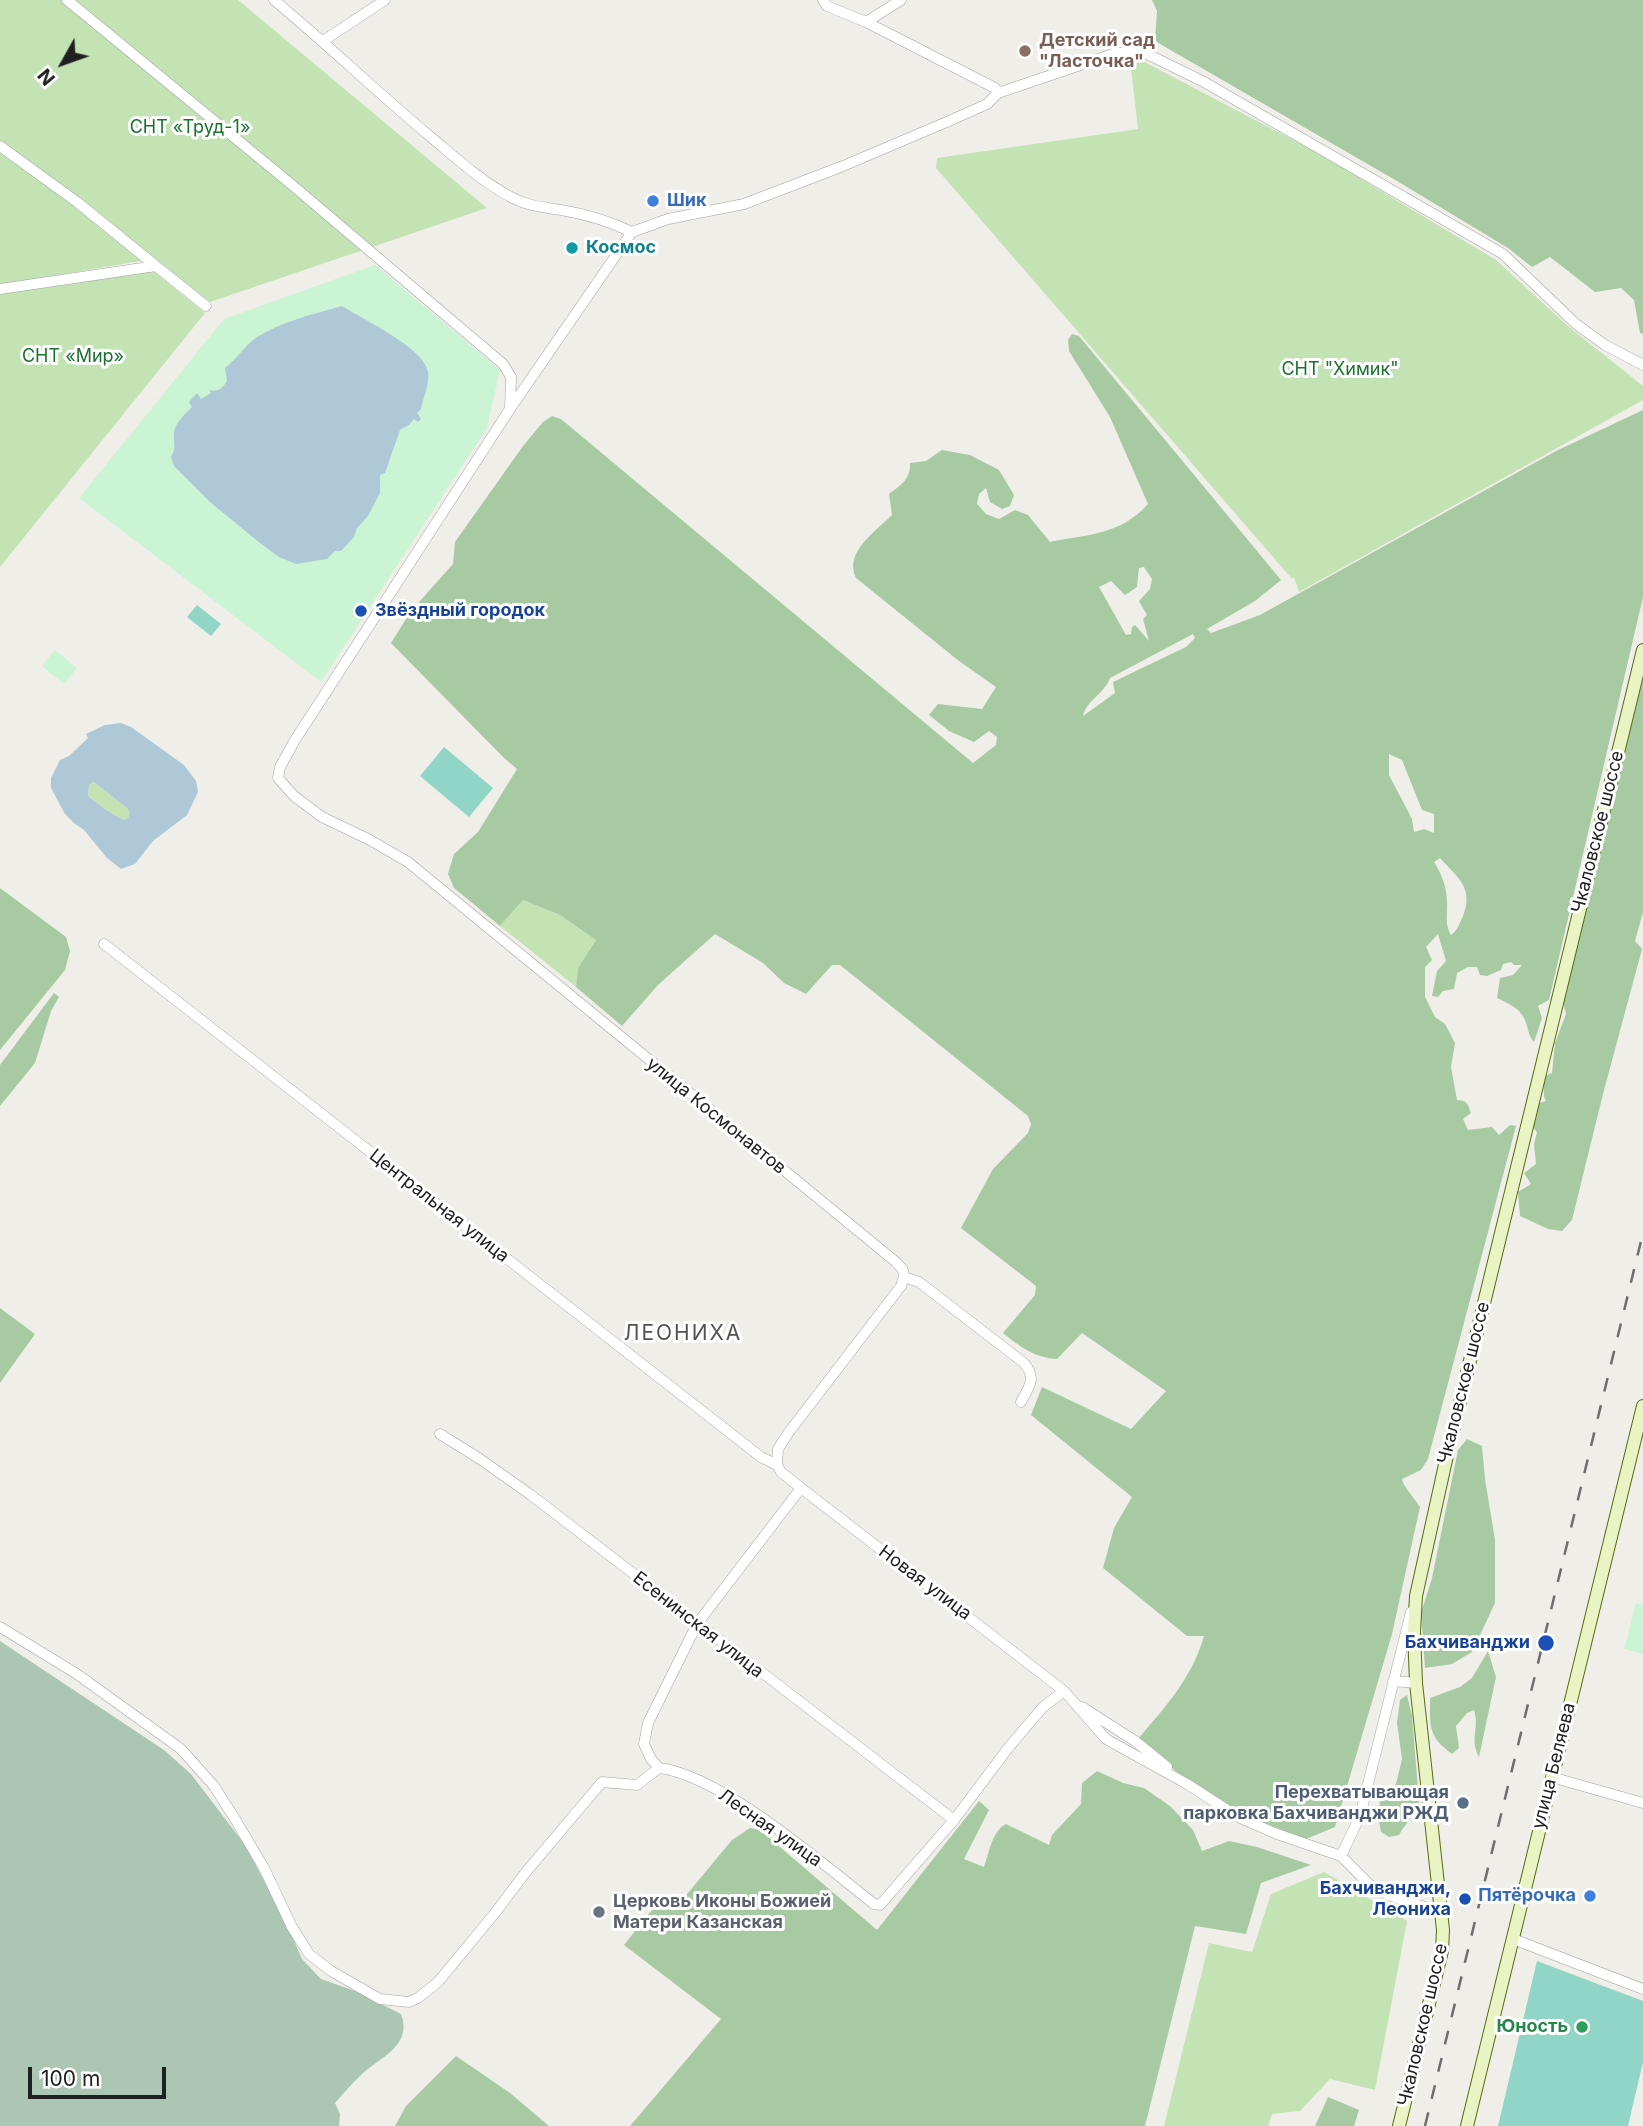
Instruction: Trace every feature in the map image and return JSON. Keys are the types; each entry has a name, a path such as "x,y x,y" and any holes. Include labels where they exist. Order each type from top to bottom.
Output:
{"street":[{"path":"67,0 292,184 503,364 511,377 510,409"},
{"path":"274,0 417,125 508,196 532,207 591,217 632,232"},
{"path":"323,41 384,0"},
{"path":"823,0 827,6 866,22 995,88 998,93"},
{"path":"866,22 901,0"},
{"path":"510,409 632,232 668,219 744,204 949,121 987,104 998,93 1116,53 1141,51 1204,82 1503,254 1576,324 1605,345 1643,365"},
{"path":"0,146 78,202 206,306"},
{"path":"0,289 156,266"},
{"name":"улица Космонавтов","path":"510,409 295,740 280,767 278,778 294,796 322,817 370,839 408,862 896,1262 903,1270 904,1277 919,1282 1024,1363 1031,1372 1032,1381 1021,1402"},
{"name":"Чкаловское шоссе","path":"1399,2126 1442,1951 1443,1913 1416,1683 1416,1596 1441,1476 1643,650"},
{"name":"Центральная улица","path":"104,944 761,1457 777,1465"},
{"path":"777,1465 778,1449 789,1432 901,1286 904,1277"},
{"name":"улица Беляева","path":"1467,2126 1643,1406"},
{"name":"Есенинская улица","path":"440,1434 531,1495 954,1820"},
{"name":"Новая улица","path":"777,1465 781,1472 801,1488 1064,1691 1106,1739 1187,1784 1238,1817 1341,1856"},
{"path":"0,1627 77,1674 181,1749 214,1786 235,1819 309,1954 331,1971 380,2000 409,2002 438,1982 602,1782 637,1785 659,1768 644,1744 648,1723 697,1624 801,1488"},
{"path":"1416,1596 1360,1816 1341,1856 1371,1886 1411,1904 1443,1913"},
{"path":"1393,1681 1416,1683"},
{"path":"954,1820 1009,1746 1043,1707 1064,1691"},
{"name":"Лесная улица","path":"659,1768 685,1772 739,1804 874,1904 885,1902 954,1820"},
{"path":"1551,1777 1643,1803"},
{"path":"1513,1939 1643,1989"}],"green space":[{"name":"СНТ «Труд-1»","path":"0,0 238,0 487,208 210,302 152,259 0,285"},
{"path":"1152,0 1643,0 1643,334 1640,333 1634,300 1621,288 1595,292 1550,257 1532,267 1508,248 1397,181 1155,41 1157,11"},
{"name":"СНТ \"Химик\"","path":"1137,58 1318,153 1496,260 1569,327 1643,386 1643,400 1299,592 1294,577 1292,579 936,168 937,158 1138,129 1131,68"},
{"path":"375,265 500,370 487,428 321,682 79,498 224,319"},
{"name":"СНТ «Мир»","path":"153,271 205,313 0,567 0,292"},
{"path":"1072,334 1079,336 1281,580 1255,601 1207,629 1211,633 1260,615 1556,451 1643,410 1643,597 1549,1000 1538,1006 1542,1018 1534,1042 1519,1012 1512,1005 1497,998 1500,978 1513,975 1522,965 1514,965 1511,962 1503,964 1501,970 1487,976 1480,975 1477,967 1468,967 1457,973 1454,989 1443,991 1438,997 1432,996 1437,971 1446,961 1438,934 1426,947 1432,960 1425,967 1425,997 1435,1017 1445,1024 1455,1043 1451,1067 1457,1100 1467,1103 1471,1113 1463,1119 1468,1130 1492,1127 1499,1135 1510,1125 1516,1126 1428,1459 1421,1470 1402,1479 1420,1507 1392,1634 1335,1827 1306,1839 1241,1814 1177,1772 1138,1739 1185,1678 1204,1636 1187,1636 1103,1568 1114,1528 1132,1497 1031,1415 1042,1387 1131,1429 1166,1391 1082,1333 1057,1359 1034,1354 1003,1333 1035,1295 1036,1286 961,1228 993,1169 1028,1133 1031,1124 1028,1116 840,965 832,965 806,994 784,983 763,963 715,934 658,985 622,1026 576,987 578,968 596,940 560,915 523,900 500,926 454,888 448,874 454,854 478,832 517,769 391,643 411,611 453,564 455,542 523,446 543,422 552,416 561,419 973,763 996,745 997,737 989,731 974,742 949,731 929,715 938,704 982,709 996,687 959,661 856,578 854,560 857,551 892,515 889,494 907,477 910,463 926,461 942,450 970,455 999,470 1014,495 1010,506 1002,509 990,502 986,488 979,494 977,504 986,514 999,519 1015,510 1028,515 1050,542 1115,528 1148,504 1110,417 1069,351 1068,340","holes":["1144,567 1152,579 1150,589 1139,601 1147,615 1143,619 1149,641 1135,625 1131,634 1126,635 1099,587 1111,581 1125,595 1137,587 1139,568","1193,634 1195,638 1186,647 1113,682 1115,693 1083,716 1110,678","1389,754 1402,760 1422,810 1434,814 1434,833 1424,829 1414,832 1412,819 1389,775","1440,858 1458,878 1467,898 1463,916 1451,935 1447,922 1446,891 1434,862"]},
{"path":"197,605 221,624 211,636 187,617"},
{"path":"55,650 77,668 64,684 42,666"},
{"path":"1643,672 1643,912 1635,941 1642,949 1572,1220 1562,1231 1548,1229 1520,1216 1518,1192 1531,1184 1524,1173 1536,1164 1534,1144 1537,1132 1531,1125 1536,1104 1546,1101 1543,1077 1552,1073 1555,1043 1566,1014 1562,998"},
{"path":"444,747 493,788 469,817 420,776"},
{"path":"94,782 127,808 130,813 128,818 119,818 88,796 89,785"},
{"path":"0,888 66,937 70,951 65,970 0,1050"},
{"path":"523,900 560,915 596,940 578,968 576,987 500,926"},
{"path":"54,993 59,997 51,1011 35,1063 0,1106 0,1065"},
{"path":"0,1308 35,1334 0,1383"},
{"path":"1467,1439 1482,1446 1495,1540 1495,1603 1472,1652 1452,1664 1425,1668 1421,1613 1432,1578 1458,1450"},
{"path":"1636,1603 1643,1605 1643,1654 1624,1649"},
{"path":"0,1641 164,1750 191,1774 245,1845 285,1920 302,1959 321,1979 355,1991 401,2014 404,2025 399,2042 386,2056 358,2077 335,2103 340,2114 339,2126 0,2126"},
{"path":"1488,1651 1496,1677 1479,1757 1475,1744 1474,1710 1467,1713 1456,1726 1459,1748 1452,1754 1434,1736 1430,1698 1460,1687 1472,1678"},
{"path":"1407,1695 1412,1716 1419,1801 1414,1814 1399,1835 1389,1837 1381,1832 1378,1816 1380,1802 1396,1784 1402,1759 1397,1723 1400,1700"},
{"path":"1097,1771 1123,1783 1144,1788 1170,1806 1193,1830 1202,1851 1229,1841 1257,1847 1311,1865 1261,1883 1246,1934 1195,1926 1145,2126 630,2126 721,2019 624,1945 663,1896 678,1905 732,1840 750,1828 760,1830 877,1930 979,1801 989,1810 964,1859 984,1867 994,1837 1006,1824 1049,1845 1052,1835 1081,1804 1082,1783"},
{"path":"1324,1872 1407,1921 1375,2090 1330,2079 1300,2111 1272,2114 1268,2126 1164,2126 1209,1943 1252,1952 1271,1894"},
{"name":"Юность","path":"1537,1961 1643,2001 1643,2062 1628,2126 1498,2126"},
{"path":"456,2056 510,2093 549,2126 395,2126 406,2106"},
{"path":"1328,2097 1359,2110 1354,2126 1315,2126"}],"water":[{"path":"342,306 416,353 428,372 427,386 421,409 417,413 421,419 418,422 414,419 400,430 385,473 380,475 380,493 354,537 341,551 335,551 327,559 296,564 279,557 260,543 210,502 174,466 171,457 174,432 192,407 189,402 197,393 201,399 211,393 209,390 221,388 227,381 225,368 257,337 288,322"},
{"path":"121,723 131,727 184,765 196,781 198,792 187,815 153,841 135,864 121,869 65,814 51,788 51,778 60,760 69,756 88,738 86,734 105,725","holes":["94,782 130,813 128,818 124,820 114,815 88,796 89,785"]}],"railway":[{"path":"1425,2126 1643,1233"}],"place":[{"name":"Детский сад \"Ласточка\"","path":"1025,51"},
{"name":"Шик","path":"653,201"},
{"name":"Космос","path":"572,248"},
{"name":"Звёздный городок","path":"361,611"},
{"name":"Бахчиванджи","path":"1546,1643"},
{"name":"Перехватывающая парковка Бахчиванджи РЖД","path":"1463,1803"},
{"name":"Пятёрочка","path":"1590,1896"},
{"name":"Бахчиванджи, Леониха","path":"1465,1899"},
{"name":"Церковь Иконы Божией Матери Казанская","path":"599,1912"},
{"name":"Юность","path":"1582,2027"}],"district":[{"name":"ЛЕОНИХА","path":"683,1334"}]}
